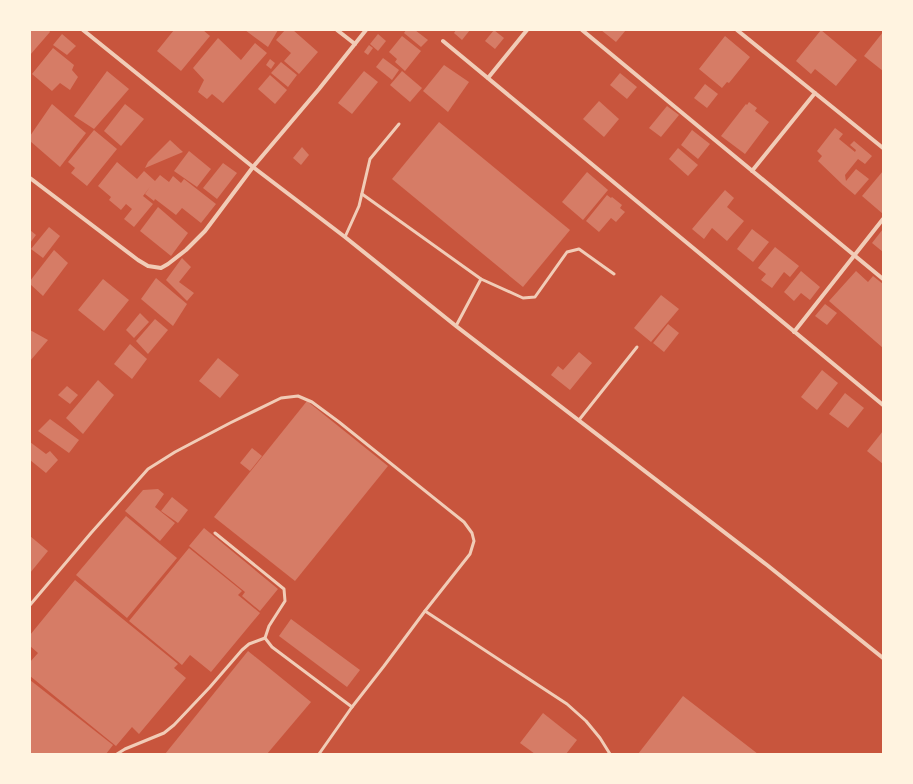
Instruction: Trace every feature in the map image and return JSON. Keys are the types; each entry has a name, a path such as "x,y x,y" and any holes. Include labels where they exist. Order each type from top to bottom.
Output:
{"street":[{"path":"83,30 253,167 345,237 456,326 767,565 883,658"},
{"path":"337,30 355,44"},
{"path":"30,178 138,260 148,266 161,268 186,250 206,231 253,167 366,30"},
{"path":"488,78 527,30"},
{"path":"582,30 883,279"},
{"path":"737,30 883,148"},
{"path":"443,41 883,405"},
{"path":"752,171 815,93"},
{"path":"794,332 883,219"}],"lane":[{"path":"345,237 359,206 370,159 399,124"},
{"path":"362,194 481,279 523,298 535,297 567,252 578,249 614,274"},
{"path":"456,326 481,279"},
{"path":"579,420 637,347"},
{"path":"30,605 148,469 175,452 281,398 298,396 312,402 464,522 472,534 474,542 470,554 424,611 384,666 352,706 319,754"},
{"path":"215,533 284,589 285,601 269,626 265,638"},
{"path":"424,611 567,704 586,721 600,738 610,754"},
{"path":"265,638 272,647 352,706"},
{"path":"117,754 125,749 164,733 174,725 210,687 248,644 265,638"}],"building":[{"path":"30,30 49,30 50,32 30,55"},
{"path":"174,30 203,30 210,36 181,71 157,51"},
{"path":"245,30 278,30 268,47"},
{"path":"285,30 293,30 318,52 299,74 284,61 291,53 276,40"},
{"path":"406,30 415,30 428,40 421,47 404,33"},
{"path":"456,30 470,30 462,40 454,33"},
{"path":"494,30 504,38 495,49 485,41"},
{"path":"601,30 626,30 616,42"},
{"path":"821,30 857,60 836,86 815,69 811,74 796,61"},
{"path":"883,32 883,71 864,56"},
{"path":"62,34 76,46 67,55 53,45"},
{"path":"378,34 386,41 378,51 370,44"},
{"path":"402,36 421,51 405,71 395,62 397,59 389,52"},
{"path":"725,36 750,57 729,83 727,82 722,88 699,69"},
{"path":"218,38 241,60 255,43 267,53 223,103 212,94 207,99 198,92 204,80 193,68"},
{"path":"369,45 373,48 368,55 364,52"},
{"path":"53,48 74,65 72,70 78,77 70,90 60,83 52,91 32,74"},
{"path":"383,58 399,70 392,80 376,67"},
{"path":"270,59 275,63 271,69 266,65"},
{"path":"281,62 297,75 288,87 271,73"},
{"path":"444,65 469,82 448,112 423,91"},
{"path":"107,71 129,89 94,129 74,116"},
{"path":"364,71 378,82 352,114 338,103"},
{"path":"402,71 422,88 410,102 390,85"},
{"path":"620,73 637,87 627,99 610,85"},
{"path":"270,75 287,90 275,104 258,89"},
{"path":"705,84 718,94 707,108 694,98"},
{"path":"599,101 619,119 604,137 583,119"},
{"path":"749,102 757,108 755,111 769,122 745,154 721,136"},
{"path":"52,104 86,133 60,167 30,141 30,136"},
{"path":"125,104 144,119 121,146 104,131"},
{"path":"667,106 679,115 661,137 649,128"},
{"path":"439,122 570,230 523,287 392,179"},
{"path":"835,128 843,134 839,139 855,152 856,150 850,145 854,141 872,156 865,164 858,159 845,175 846,181 856,169 869,179 855,195 818,161 822,156 817,151"},
{"path":"94,130 117,149 87,186 71,173 75,168 68,162"},
{"path":"692,130 710,144 698,159 681,145"},
{"path":"170,140 183,152 145,168 148,162"},
{"path":"302,147 309,155 301,165 293,158"},
{"path":"678,148 698,165 688,176 669,159"},
{"path":"189,151 211,169 197,187 174,171"},
{"path":"117,162 137,179 144,171 155,181 160,175 169,182 173,176 181,183 184,179 216,204 201,223 182,208 176,215 155,199 154,201 145,194 150,187 143,196 153,204 134,227 124,219 132,209 126,204 121,210 109,200 111,197 98,186"},
{"path":"223,163 237,173 217,199 203,188"},
{"path":"883,171 883,214 862,196"},
{"path":"587,172 608,190 583,220 562,202"},
{"path":"725,190 734,198 727,207 744,221 727,241 712,228 704,239 692,229"},
{"path":"607,195 622,205 620,208 625,212 616,222 611,218 599,232 586,221"},
{"path":"158,207 188,233 171,256 140,231"},
{"path":"49,227 60,236 43,258 31,249"},
{"path":"752,229 769,242 753,262 737,249"},
{"path":"883,229 883,252 872,243"},
{"path":"30,230 36,235 30,243"},
{"path":"775,247 799,266 790,277 784,272 772,288 761,280 766,274 758,268"},
{"path":"54,250 68,263 43,296 30,284 30,281"},
{"path":"182,258 191,267 179,282 194,293 187,301 166,280"},
{"path":"801,271 820,287 810,300 801,293 794,301 784,292"},
{"path":"856,271 868,282 873,276 883,284 883,348 829,301"},
{"path":"156,278 187,304 173,326 141,299"},
{"path":"103,279 129,300 104,331 78,310"},
{"path":"661,295 679,309 651,342 634,328"},
{"path":"825,304 837,313 827,325 815,316"},
{"path":"140,313 149,322 134,338 126,330"},
{"path":"155,319 168,330 148,354 136,341"},
{"path":"668,324 679,333 664,352 653,343"},
{"path":"30,330 48,340 30,361"},
{"path":"130,344 147,359 132,379 114,364"},
{"path":"579,352 592,363 570,390 551,375 558,366 563,370"},
{"path":"218,358 239,375 220,398 199,381"},
{"path":"822,370 838,383 817,410 801,397"},
{"path":"98,380 114,395 83,434 66,418"},
{"path":"67,386 78,395 70,404 58,395"},
{"path":"845,393 864,408 848,428 829,414"},
{"path":"307,401 388,466 295,581 214,517"},
{"path":"50,419 79,440 69,453 38,431"},
{"path":"883,431 883,464 867,451"},
{"path":"30,442 46,454 50,451 58,460 46,473 30,460"},
{"path":"252,448 262,456 250,471 240,463"},
{"path":"158,489 164,494 155,507 175,523 160,541 125,511 143,490"},
{"path":"172,497 188,510 178,523 161,511"},
{"path":"126,516 177,558 127,618 76,575"},
{"path":"204,528 278,589 260,611 242,596 245,592 189,546"},
{"path":"30,536 48,551 30,573"},
{"path":"189,548 242,591 238,595 260,613 211,672 190,655 182,665 129,621"},
{"path":"75,580 178,664 174,668 186,678 139,734 132,727 116,746 30,676 30,662 38,653 30,646 30,635"},
{"path":"291,619 360,670 347,687 279,636"},
{"path":"248,651 311,702 267,754 165,754"},
{"path":"30,680 113,745 106,754 30,754"},
{"path":"683,696 758,754 638,754"},
{"path":"543,713 577,740 566,754 535,754 520,743"}]}
